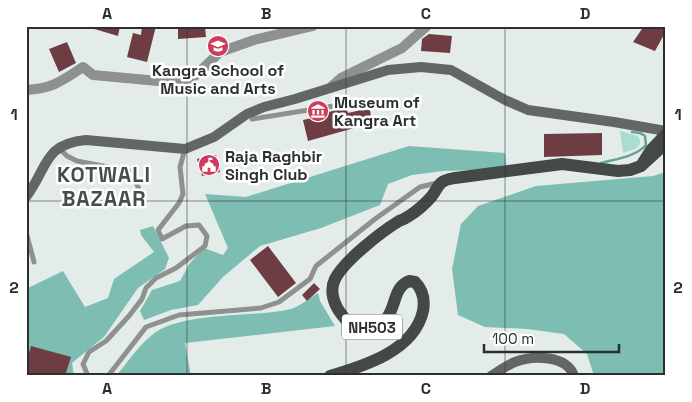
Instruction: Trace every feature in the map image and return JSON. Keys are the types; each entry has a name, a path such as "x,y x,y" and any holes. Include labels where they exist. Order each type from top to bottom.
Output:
{"main road":[{"path":"26,197 37,184 43,167 54,150 75,141 86,140 185,149 214,137 247,114 264,107 388,70 421,67 451,70 505,100 528,110 614,122 666,132 641,166"},
{"path":"441,182 455,178 562,164 618,171 630,170 641,166 666,143"},
{"name":"NH503","path":"330,376 352,369 406,341 420,321 423,309 422,291 415,282 409,281 402,286 387,320 377,326 356,328 347,321 335,304 332,295 334,281 346,264 379,236 398,222 409,217 431,196 441,182"},
{"path":"491,376 514,362 535,359 566,363 574,376"}],"street":[{"path":"26,90 42,90 58,84 83,68 93,75 180,83 196,75 220,52 283,30 313,26"},
{"path":"330,88 341,78 402,48 427,26"}],"lane":[{"path":"252,119 346,104 398,108"},
{"path":"59,147 67,156 77,162 129,171 135,179 144,204"},
{"path":"88,376 83,364 89,352 106,341 129,316 142,300 146,288 156,278 176,268 205,246 207,236 199,224 186,226 162,238 158,230 179,203 183,194 180,167 185,149"},
{"path":"108,376 146,327 179,315 261,308 279,302 310,279 316,266 375,219 420,187 441,182"},
{"path":"26,232 34,262"}],"green space":[{"path":"620,131 638,136 640,144 635,149 623,153"},
{"path":"409,146 505,153 507,169 443,171 412,175 388,184 380,205 321,228 260,246 223,277 198,305 171,310 144,320 140,311 152,290 180,281 190,263 204,248 223,255 228,248 205,194 246,197"},
{"path":"666,172 666,376 594,376 587,354 564,334 527,329 485,327 458,315 452,269 461,224 478,206 536,186 653,176"},
{"path":"153,226 169,258 165,269 138,288 104,337 72,363 74,376 26,376 26,289 63,271 85,307 108,298 114,279 154,252 141,235 140,230"},
{"path":"318,293 320,301 335,326 185,343 191,376 116,376 142,344 165,327 181,322 218,316 291,309"}],"building":[{"path":"92,26 120,26 118,36 91,28"},
{"path":"142,26 156,26 147,62 127,57 133,33 141,35"},
{"path":"178,26 205,26 206,37 178,39"},
{"path":"644,26 666,26 666,31 655,51 633,42"},
{"path":"429,34 452,36 450,53 421,51 422,39"},
{"path":"67,42 76,63 59,72 49,49"},
{"path":"346,108 348,113 370,110 372,123 308,141 303,120"},
{"path":"602,133 602,155 544,157 544,134"},
{"name":"Raja Raghbir Singh Club","path":"216,155 220,172 202,176 197,159"},
{"path":"268,246 296,283 278,297 250,260"},
{"path":"314,283 320,289 307,301 302,295"},
{"path":"31,346 71,357 65,376 26,376 26,364"}],"waterway":[{"path":"601,163 631,155 646,145 645,136 632,132"}],"place":[{"name":"Kangra School of Music and Arts","path":"218,46"},
{"name":"Museum of Kangra Art","path":"318,111"},
{"name":"Raja Raghbir Singh Club","path":"209,165"}],"district":[{"name":"KOTWALI BAZAAR","path":"104,186"}]}
